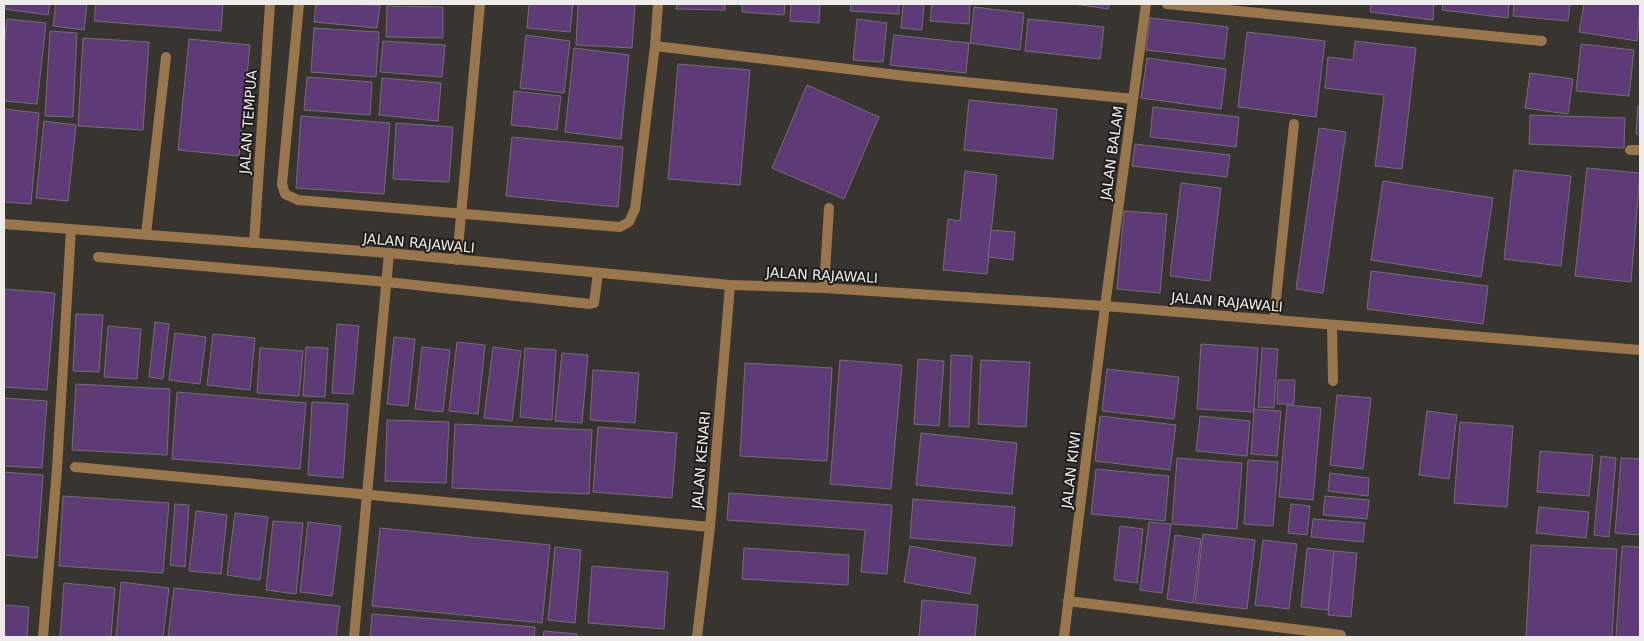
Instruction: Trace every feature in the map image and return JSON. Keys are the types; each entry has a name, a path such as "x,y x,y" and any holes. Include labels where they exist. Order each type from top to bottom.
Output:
{"street":[{"name":"JALAN TEMPUA","path":"254,243 270,4"},
{"path":"298,4 282,184 285,194 298,200 620,227 626,225 633,216 635,209 655,46 658,4"},
{"path":"458,260 480,4"},
{"name":"JALAN BALAM","path":"1104,306 1146,4"},
{"path":"1167,4 1542,41"},
{"path":"655,46 906,76 1133,99"},
{"path":"146,234 166,57"},
{"path":"1274,319 1294,124"},
{"path":"824,288 829,208"},
{"name":"JALAN RAJAWALI","path":"4,224 389,253 730,285 824,288 1104,306 1640,350"},
{"path":"43,637 57,469 71,229"},
{"path":"354,637 369,496 389,253"},
{"path":"98,257 387,282 590,304 594,303 598,273"},
{"name":"JALAN KENARI","path":"697,637 710,527 730,285"},
{"name":"JALAN KIWI","path":"1064,637 1104,306"},
{"path":"1332,325 1333,381"},
{"path":"75,467 710,527"},
{"path":"1068,602 1341,635"}],"building":[{"path":"4,4 50,4 48,15 4,9"},
{"path":"56,4 87,4 84,30 53,26"},
{"path":"96,4 223,4 221,31 94,21"},
{"path":"316,4 380,5 377,28 314,22"},
{"path":"529,4 573,4 570,32 527,28"},
{"path":"578,4 635,4 632,48 576,45"},
{"path":"677,4 725,4 725,10 676,9"},
{"path":"742,4 785,4 784,15 742,12"},
{"path":"791,4 820,4 819,23 790,21"},
{"path":"851,4 899,4 899,14 850,11"},
{"path":"903,4 924,4 922,30 901,28"},
{"path":"932,4 970,4 969,24 930,21"},
{"path":"1074,4 1109,4 1108,9"},
{"path":"1371,4 1434,4 1433,20 1370,12"},
{"path":"1443,4 1509,4 1508,18 1442,10"},
{"path":"1514,4 1570,4 1568,21 1513,16"},
{"path":"1584,4 1640,4 1637,41 1579,32"},
{"path":"387,6 443,7 443,38 386,37"},
{"path":"974,7 1024,13 1020,50 970,43"},
{"path":"1150,18 1228,27 1224,59 1146,50"},
{"path":"7,19 46,23 37,104 4,101 4,45"},
{"path":"857,19 887,23 883,62 853,60"},
{"path":"1028,19 1104,27 1100,59 1025,51"},
{"path":"314,28 379,32 376,77 311,72"},
{"path":"50,31 77,33 73,117 45,116"},
{"path":"1247,32 1325,41 1316,117 1238,107"},
{"path":"526,35 570,41 564,93 520,88"},
{"path":"894,35 969,43 966,73 890,65"},
{"path":"83,38 149,42 143,130 78,126"},
{"path":"189,39 250,45 239,156 178,150"},
{"path":"383,41 445,45 442,77 380,72"},
{"path":"1355,41 1416,48 1402,169 1375,166 1384,95 1325,88 1328,57 1353,60"},
{"path":"1581,44 1634,50 1629,96 1576,91"},
{"path":"574,48 629,55 621,139 565,132"},
{"path":"1147,58 1226,69 1221,109 1141,98"},
{"path":"678,64 750,70 740,185 668,179"},
{"path":"1530,73 1573,79 1568,114 1525,108"},
{"path":"307,77 372,82 370,115 304,110"},
{"path":"382,78 441,83 438,121 379,115"},
{"path":"807,85 879,117 844,199 772,168"},
{"path":"514,91 561,96 557,130 511,125"},
{"path":"969,100 1057,109 1053,159 964,150"},
{"path":"1638,106 1640,106 1640,134 1636,134"},
{"path":"1153,107 1239,117 1236,147 1150,137"},
{"path":"4,109 39,113 31,204 4,202"},
{"path":"1530,115 1625,118 1624,148 1529,144"},
{"path":"301,116 390,123 384,194 296,188"},
{"path":"44,121 76,125 68,201 36,198"},
{"path":"396,123 453,127 449,182 393,179"},
{"path":"1319,128 1346,132 1323,293 1296,289"},
{"path":"512,137 623,147 618,207 506,196"},
{"path":"1135,144 1230,155 1227,177 1132,166"},
{"path":"1587,168 1640,173 1631,282 1575,276"},
{"path":"1514,170 1571,176 1561,266 1504,259"},
{"path":"965,171 997,175 987,274 943,270 948,219 960,221"},
{"path":"1383,181 1493,198 1481,277 1371,260"},
{"path":"1181,183 1221,188 1210,281 1170,276"},
{"path":"1124,211 1167,214 1160,293 1117,289"},
{"path":"991,230 1015,232 1013,260 988,257"},
{"path":"1371,271 1488,286 1483,324 1367,309"},
{"path":"4,289 55,293 47,390 4,387"},
{"path":"76,314 103,315 99,372 73,371"},
{"path":"155,322 169,324 163,379 149,377"},
{"path":"337,324 359,326 353,394 332,393"},
{"path":"108,326 141,329 137,379 104,377"},
{"path":"175,333 206,337 200,384 169,380"},
{"path":"213,334 255,338 250,390 207,385"},
{"path":"394,337 415,339 408,406 387,404"},
{"path":"457,342 485,345 478,414 449,411"},
{"path":"1201,344 1258,348 1254,412 1197,409"},
{"path":"306,347 328,348 325,397 303,396"},
{"path":"422,347 450,350 443,412 415,409"},
{"path":"493,347 521,351 512,421 484,418"},
{"path":"260,348 303,351 299,396 257,393"},
{"path":"525,348 556,350 552,420 520,417"},
{"path":"1262,348 1278,349 1274,408 1258,407"},
{"path":"562,353 588,355 582,423 555,421"},
{"path":"951,355 972,356 969,427 949,426"},
{"path":"918,359 944,361 939,426 914,424"},
{"path":"840,360 902,365 891,489 830,484"},
{"path":"981,360 1030,362 1026,427 978,424"},
{"path":"745,363 832,368 827,461 740,456"},
{"path":"1107,369 1179,377 1174,419 1102,411"},
{"path":"593,370 639,373 635,423 590,420"},
{"path":"1278,380 1295,380 1294,404 1277,404"},
{"path":"76,384 170,389 167,455 72,450"},
{"path":"177,392 306,403 300,469 172,459"},
{"path":"1337,395 1371,398 1363,469 1330,465"},
{"path":"4,398 47,401 42,468 4,466"},
{"path":"312,402 348,404 343,478 308,475"},
{"path":"1287,405 1321,408 1313,500 1279,497"},
{"path":"1254,409 1281,411 1277,456 1251,454"},
{"path":"1427,411 1457,415 1449,479 1419,475"},
{"path":"1100,416 1176,425 1170,470 1095,461"},
{"path":"1200,416 1250,421 1247,456 1196,451"},
{"path":"387,420 449,422 446,483 385,481"},
{"path":"1460,422 1513,426 1507,507 1454,503"},
{"path":"455,424 592,430 589,494 452,488"},
{"path":"598,427 677,433 672,498 593,492"},
{"path":"921,433 1017,443 1012,494 916,485"},
{"path":"1540,451 1593,455 1589,496 1537,492"},
{"path":"1601,456 1616,458 1609,537 1594,535"},
{"path":"1177,458 1242,463 1237,529 1172,524"},
{"path":"1621,458 1640,459 1640,535 1615,533"},
{"path":"1248,460 1278,462 1273,526 1244,524"},
{"path":"1096,469 1169,476 1165,521 1091,514"},
{"path":"4,472 43,475 37,558 4,555"},
{"path":"1330,473 1369,478 1368,496 1328,491"},
{"path":"729,493 892,505 887,574 861,572 865,530 727,520"},
{"path":"63,496 169,503 163,573 59,566"},
{"path":"1325,496 1369,500 1367,519 1323,515"},
{"path":"913,499 1015,507 1012,546 910,538"},
{"path":"175,504 189,505 185,567 170,565"},
{"path":"1291,504 1310,506 1307,535 1288,533"},
{"path":"1539,507 1589,512 1586,538 1536,533"},
{"path":"196,511 227,515 221,574 189,571"},
{"path":"235,513 268,517 260,580 227,575"},
{"path":"1313,519 1365,523 1363,542 1311,537"},
{"path":"273,521 303,523 296,594 266,590"},
{"path":"308,522 341,526 332,596 300,592"},
{"path":"1149,522 1171,524 1162,593 1140,590"},
{"path":"1120,526 1143,529 1137,583 1114,580"},
{"path":"380,528 550,545 542,623 372,606"},
{"path":"1203,534 1255,540 1247,609 1195,603"},
{"path":"1175,535 1201,539 1193,603 1167,599"},
{"path":"1263,540 1297,544 1289,609 1255,605"},
{"path":"1531,545 1617,549 1612,637 1526,637"},
{"path":"910,546 976,558 970,594 904,582"},
{"path":"1622,546 1640,547 1640,637 1616,637"},
{"path":"555,547 581,550 575,623 548,620"},
{"path":"744,548 849,555 848,585 742,579"},
{"path":"1307,548 1334,551 1328,610 1301,607"},
{"path":"1334,551 1357,553 1351,617 1328,615"},
{"path":"592,566 668,572 664,629 588,623"},
{"path":"121,582 169,588 163,637 116,637"},
{"path":"64,583 115,588 111,637 60,637"},
{"path":"174,588 340,606 336,637 168,637"},
{"path":"922,600 978,605 975,637 919,637"},
{"path":"4,605 29,607 27,637 4,637"},
{"path":"372,614 535,627 534,637 370,637"},
{"path":"544,631 577,634 577,637 543,637"}]}
